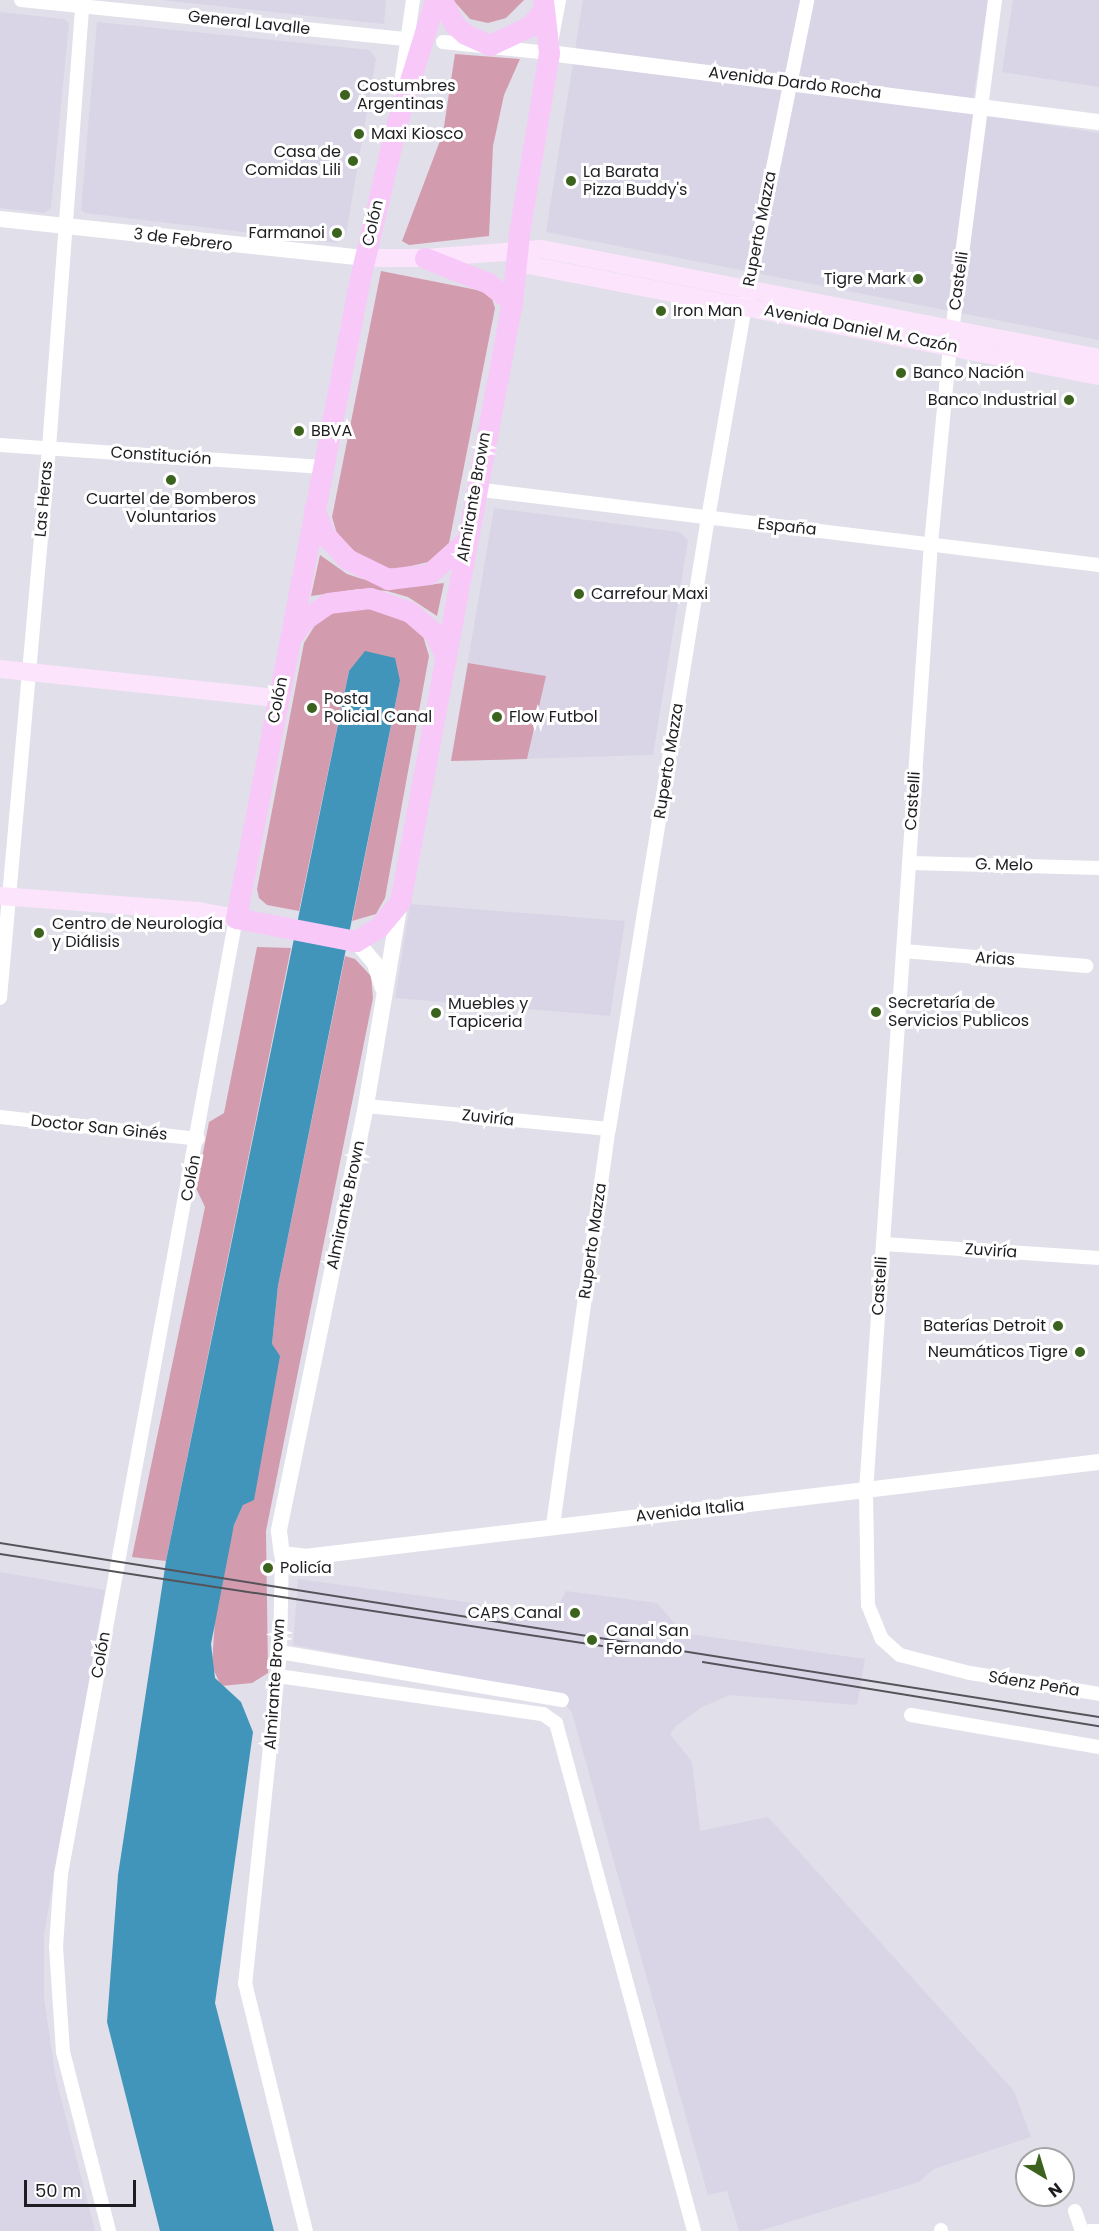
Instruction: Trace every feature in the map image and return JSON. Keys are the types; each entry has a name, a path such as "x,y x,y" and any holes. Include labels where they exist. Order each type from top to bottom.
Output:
{"main road":[{"name":"Colón","path":"236,918 322,467 366,258 396,126 435,0"},
{"path":"442,0 454,24 465,34 490,45 530,26 549,2"},
{"name":"Almirante Brown","path":"400,902 446,658 474,489 512,302 519,256 519,234 549,53 549,2"},
{"name":"Avenida Daniel M. Cazón","path":"366,258 519,256 746,298 953,327 1099,358"},
{"path":"425,258 488,283 512,302"},
{"name":"Avenida Daniel M. Cazón","path":"746,298 950,346 1099,376"},
{"path":"314,508 325,535 347,559 388,579 429,574 465,541"},
{"path":"291,638 304,620 328,603 370,598 410,612 435,634 446,658"},
{"path":"0,669 278,698"},
{"path":"5,896 198,911 356,941 378,928 400,902"}],"street":[{"name":"General Lavalle","path":"21,0 83,3 405,39"},
{"path":"403,0 409,16"},
{"name":"Colón","path":"396,126 405,39 413,0"},
{"name":"Ruperto Mazza","path":"553,1526 609,1130 708,518 746,298 807,0"},
{"name":"Castelli","path":"868,1605 866,1492 931,543 950,346 995,0"},
{"name":"Las Heras","path":"0,998 5,896 29,671 49,448 64,226 83,3"},
{"name":"Avenida Dardo Rocha","path":"443,42 490,45 1099,122"},
{"name":"3 de Febrero","path":"0,219 366,258"},
{"name":"Constitución","path":"0,445 322,467"},
{"name":"España","path":"474,489 1099,565"},
{"name":"G. Melo","path":"909,863 1099,868"},
{"name":"Almirante Brown","path":"306,2231 245,1983 280,1652 282,1554 279,1531 366,1106 400,902"},
{"name":"Colón","path":"110,2231 63,2052 56,1947 61,1874 198,1139 236,918"},
{"name":"Almirante Brown","path":"356,941 375,964 385,995"},
{"name":"Arias","path":"903,951 1086,966"},
{"name":"Zuviría","path":"366,1106 609,1130"},
{"name":"Doctor San Ginés","path":"0,1117 198,1139"},
{"name":"Zuviría","path":"883,1244 1099,1258"},
{"name":"Avenida Italia","path":"282,1554 305,1557 553,1526 866,1492 1099,1462"},
{"name":"Sáenz Peña","path":"868,1605 882,1639 900,1655 970,1674 1099,1694"},
{"path":"280,1652 562,1700"},
{"path":"278,1676 543,1714 556,1723 694,2231"},
{"path":"911,1715 1099,1747"},
{"path":"1076,2211 1082,2231"},
{"path":"1090,2231 1099,2231"}],"shaded area":[{"path":"161,0 386,0 384,24"},
{"path":"453,0 524,0 506,18 488,23 470,19"},
{"path":"583,0 988,0 971,113 1099,133 1099,340 546,232"},
{"path":"1013,0 1099,0 1099,87 1002,72"},
{"path":"0,12 64,19 69,23 51,208 44,213 0,208"},
{"path":"97,22 370,50 376,59 346,234 336,243 85,213 81,210"},
{"path":"455,54 520,59 504,95 493,146 489,236 409,245 402,241 443,133"},
{"path":"381,271 482,291 492,299 495,308 449,543 428,562 398,569 384,568 354,553 338,537 332,517"},
{"name":"Carrefour Maxi","path":"494,508 679,532 688,540 653,755 451,761"},
{"path":"320,555 347,574 362,579 411,587 444,583 437,616 408,597 387,591 359,589 311,596"},
{"path":"369,608 407,620 423,636 429,656 385,898 376,914 352,921 400,681 349,671 299,911 267,905 259,898 257,889 304,643 317,622 332,613"},
{"name":"Flow Futbol","path":"468,663 546,676 527,759 451,761"},
{"path":"410,904 625,921 610,1016 395,998"},
{"path":"257,947 291,948 166,1561 132,1557 205,1207 196,1188 209,1122 224,1113"},
{"path":"345,956 355,959 371,976 373,998 266,1531 268,1673 252,1683 221,1686 212,1666 216,1602 234,1525 243,1505 272,1344 278,1286"},
{"path":"0,1572 105,1590 44,1934 44,1998 56,2079 95,2231 0,2231"},
{"path":"298,1579 554,1614 566,1591 657,1603 683,1633 865,1659 857,1705 730,1695 702,1707 676,1726 670,1734 692,1762 700,1831 768,1817 1014,2091 1031,2137 934,2169 919,2182 759,2231 739,2231 727,2191 708,2195 572,1713 559,1695 293,1645"}],"water":[{"path":"365,651 395,658 400,681 278,1286 272,1344 280,1356 254,1500 243,1505 234,1525 211,1644 215,1678 241,1702 253,1732 215,2003 274,2231 160,2231 107,2022 118,1875 166,1561 349,671"}],"tram line":[{"path":"0,1543 1099,1717"},
{"path":"0,1554 602,1646"},
{"path":"703,1662 1099,1726"}],"place":[{"name":"Costumbres Argentinas","path":"345,95"},
{"name":"Maxi Kiosco","path":"359,134"},
{"name":"Casa de Comidas Lili","path":"353,161"},
{"name":"La Barata Pizza Buddy's","path":"571,181"},
{"name":"Farmanoi","path":"337,233"},
{"name":"Tigre Mark","path":"918,279"},
{"name":"Iron Man","path":"661,311"},
{"name":"Banco Nación","path":"901,373"},
{"name":"Banco Industrial","path":"1069,400"},
{"name":"BBVA","path":"299,431"},
{"name":"Cuartel de Bomberos Voluntarios","path":"171,480"},
{"name":"Carrefour Maxi","path":"579,594"},
{"name":"Posta Policial Canal","path":"312,708"},
{"name":"Flow Futbol","path":"497,717"},
{"name":"Centro de Neurología y Diálisis","path":"39,933"},
{"name":"Secretaría de Servicios Publicos","path":"876,1012"},
{"name":"Muebles y Tapiceria","path":"436,1013"},
{"name":"Baterías Detroit","path":"1058,1326"},
{"name":"Neumáticos Tigre","path":"1080,1352"},
{"name":"Policía","path":"268,1568"},
{"name":"CAPS Canal","path":"575,1613"},
{"name":"Canal San Fernando","path":"592,1640"}]}
